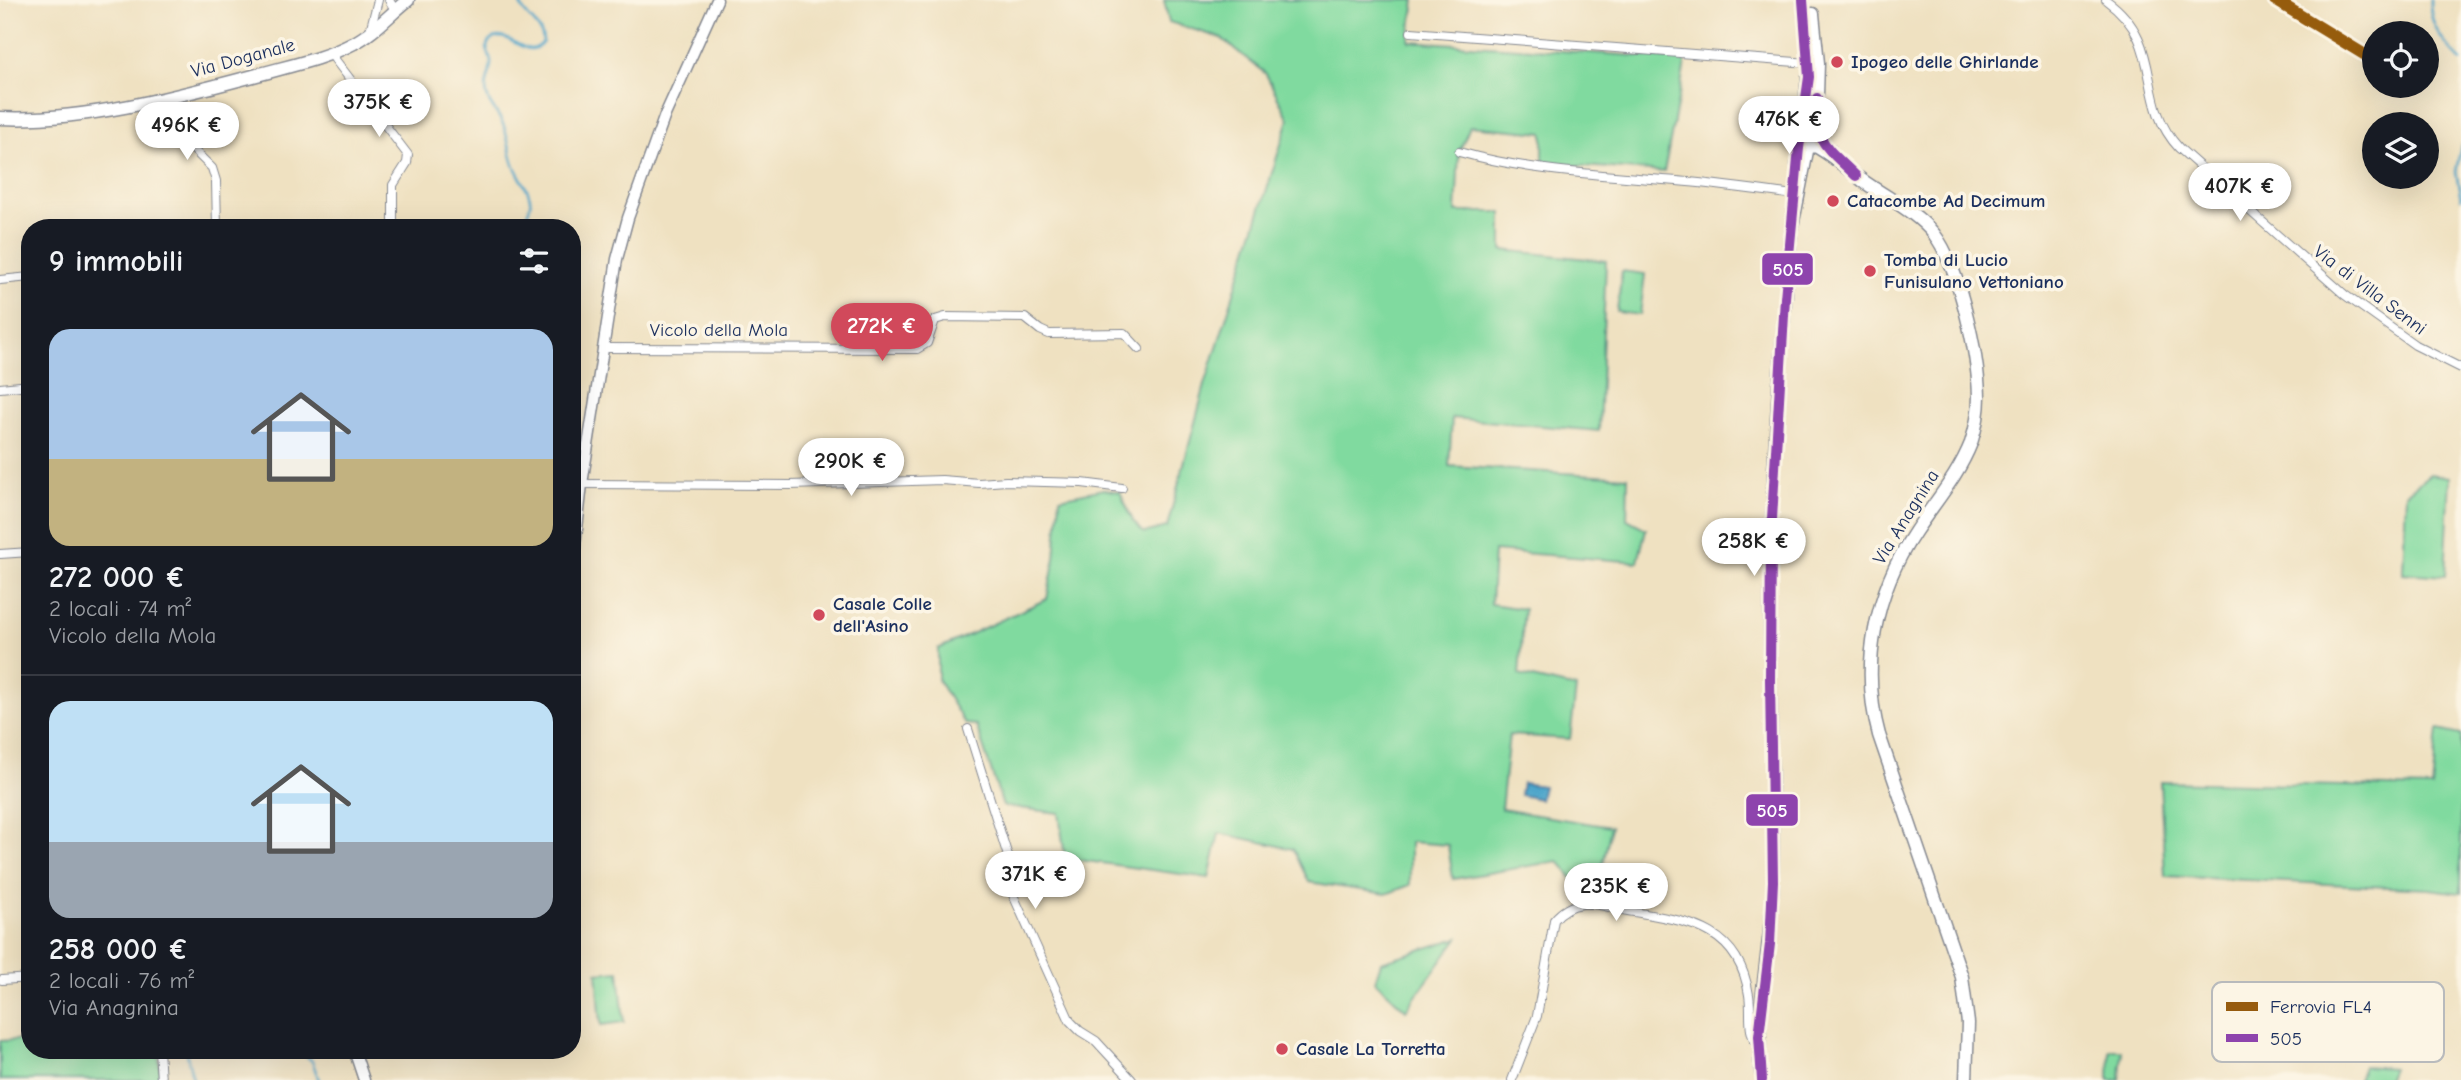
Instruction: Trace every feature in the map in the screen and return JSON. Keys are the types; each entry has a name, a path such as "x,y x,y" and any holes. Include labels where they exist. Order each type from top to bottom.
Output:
{"main road":[{"name":"Via Doganale","path":"0,118 75,113 149,103 330,53 369,33 392,5 408,0"},
{"name":"Via Anagnina","path":"1762,1080 1759,1047 1770,944 1773,881 1771,536 1791,232 1809,63 1804,0"},
{"name":"Via Anagnina","path":"1811,0 1818,54 1815,122 1817,132 1826,146 1856,176"},
{"name":"Via Anagnina","path":"1791,232 1808,149 1816,147 1922,222 1945,251 1955,274 1963,305 1978,381 1978,415 1969,446 1956,472 1910,540 1889,579 1876,626 1870,675 1871,702 1879,735 1962,977 1968,1023 1966,1080"}],"street":[{"path":"369,33 378,0"},
{"path":"581,491 617,260 628,218 665,115 717,0"},
{"name":"Via di Villa Senni","path":"2106,0 2126,17 2139,37 2158,116 2179,148 2336,288 2415,345 2459,369"},
{"path":"1411,32 1809,63"},
{"path":"330,53 408,155 407,163 393,183 393,219"},
{"path":"149,103 212,167 216,181 217,219"},
{"path":"1459,152 1497,162 1543,169 1683,181 1795,195"},
{"path":"0,280 21,278"},
{"name":"Vicolo della Mola","path":"603,348 917,349 927,343 935,320 945,317 1025,318 1049,334 1125,333 1139,349"},
{"path":"0,388 21,387"},
{"path":"582,484 790,485 942,480 979,483 1082,483 1122,488"},
{"path":"0,554 21,553"},
{"path":"968,729 1012,869 1009,886 1040,959 1070,1021 1096,1041 1132,1080"},
{"path":"1512,1080 1537,1016 1553,920 1562,911 1576,904 1594,904 1677,921 1715,935 1728,947 1741,967 1749,994 1752,1036 1759,1047"},
{"path":"2,981 21,979"},
{"path":"160,1059 161,1080"},
{"path":"357,1059 364,1080"}],"green space":[{"path":"1164,0 1415,0 1409,41 1686,59 1664,172 1543,163 1543,133 1470,126 1459,152 1456,212 1502,212 1502,250 1606,261 1599,431 1452,418 1449,466 1628,477 1627,519 1646,529 1638,562 1494,551 1491,604 1524,609 1519,675 1576,688 1570,739 1509,735 1501,809 1611,827 1596,897 1583,892 1558,861 1453,879 1448,845 1410,842 1410,885 1386,894 1309,882 1293,849 1219,833 1209,878 1065,858 1059,813 1003,806 976,725 965,724 938,680 938,649 1047,599 1055,558 1060,498 1103,489 1120,492 1133,521 1144,533 1167,527 1205,385 1289,119 1266,74 1221,38 1169,22"},
{"path":"1622,271 1645,274 1640,315 1617,312"},
{"path":"2430,474 2450,477 2445,576 2403,573 2406,493"},
{"path":"1712,531 1758,535 1756,556 1710,551"},
{"path":"2438,730 2461,735 2461,893 2429,889 2165,876 2160,782 2432,788"},
{"path":"1458,938 1406,1010 1375,981 1381,962"},
{"path":"619,971 624,1022 601,1025 597,973"},
{"path":"21,1040 21,1059 159,1059 161,1080 0,1080 0,1041"},
{"path":"2110,1050 2122,1050 2120,1080 2109,1080"},
{"path":"2363,1066 2392,1068 2387,1080 2358,1080"}],"water":[{"path":"1522,783 1543,786 1540,799 1520,795"}],"waterway":[{"path":"519,0 524,11 540,30 543,42 537,48 530,49 503,38 496,37 490,41 487,48 491,66 486,94 504,127 514,163 530,197 529,210 524,219"},
{"path":"2430,0 2432,18 2439,34 2461,61"},
{"path":"2461,146 2456,172 2461,198"},
{"path":"188,1059 193,1080"},
{"path":"310,1059 319,1080"}],"rail line":[{"name":"FL4","path":"2275,0 2362,53"}],"transit line":[{"name":"505","path":"1762,1080 1759,1036 1770,944 1773,881 1771,536 1785,298 1799,148 1809,77 1803,0"},
{"name":"505","path":"1817,98 1819,134 1830,150 1856,176"}],"place":[{"name":"Ipogeo delle Ghirlande","path":"1837,62"},
{"name":"Catacombe Ad Decimum","path":"1833,201"},
{"name":"Tomba di Lucio Funisulano Vettoniano","path":"1870,271"},
{"name":"Casale Colle dell'Asino","path":"819,615"},
{"name":"Casale La Torretta","path":"1282,1049"}]}
